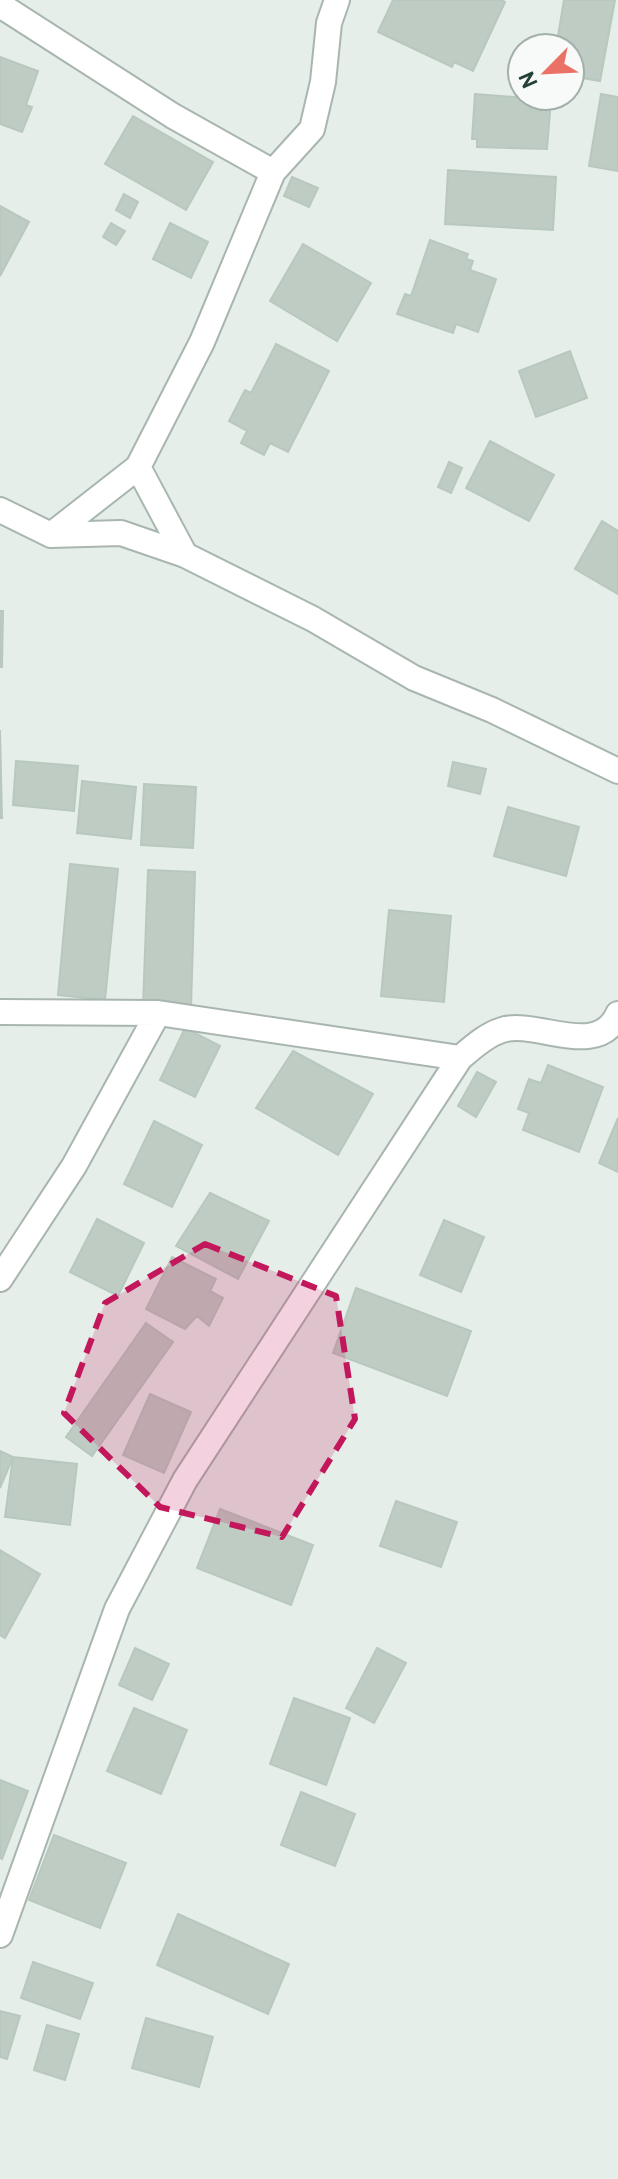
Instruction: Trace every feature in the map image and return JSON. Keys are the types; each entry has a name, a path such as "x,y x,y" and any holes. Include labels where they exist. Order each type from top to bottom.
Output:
{"street":[{"path":"51,535 138,467 202,342 273,172 312,129 323,82 329,23 337,0"},
{"path":"7,5 173,116 273,172"},
{"path":"138,467 185,555"},
{"path":"0,510 51,535 121,533 185,555 313,619 414,678 492,710 618,771"},
{"path":"0,1012 158,1013 460,1058"},
{"path":"0,1279 74,1166 158,1013"},
{"path":"0,1935 124,1596 185,1480 460,1058 503,1029 551,1031 573,1037 592,1035 614,1024 618,1014"}],"highlighted area":[{"path":"205,1244 336,1296 355,1419 282,1537 160,1507 64,1413 105,1303"}],"building":[{"path":"393,0 505,2 473,71 454,62 452,67 378,32"},
{"path":"564,0 615,0 600,81 586,79 586,32 559,32"},
{"path":"0,57 38,71 26,105 32,107 22,132 0,124"},
{"path":"475,94 506,96 506,112 550,112 547,149 477,147 477,139 472,139"},
{"path":"601,94 618,97 618,171 589,166"},
{"path":"133,116 213,162 186,210 105,164"},
{"path":"448,170 556,177 553,230 445,224"},
{"path":"292,177 318,188 309,207 284,196"},
{"path":"124,194 138,202 130,218 116,210"},
{"path":"0,206 29,222 0,276"},
{"path":"111,223 125,231 116,245 103,237"},
{"path":"170,223 208,242 191,278 153,259"},
{"path":"430,240 468,254 466,259 473,261 470,270 496,279 478,332 456,324 453,333 397,314 405,294 411,296"},
{"path":"303,244 371,283 337,341 270,301"},
{"path":"276,344 329,371 288,452 270,443 264,455 241,443 247,431 229,421 245,390 251,393"},
{"path":"570,351 587,398 536,417 519,371"},
{"path":"490,441 554,475 529,521 466,488"},
{"path":"449,462 462,468 451,493 438,487"},
{"path":"602,521 618,531 618,594 575,569"},
{"path":"0,611 3,611 2,667 0,667"},
{"path":"0,730 2,818 0,818"},
{"path":"16,761 78,766 74,811 13,805"},
{"path":"453,762 486,769 480,794 448,786"},
{"path":"82,781 136,787 131,839 77,833"},
{"path":"144,784 196,787 193,848 141,845"},
{"path":"508,807 579,827 566,876 494,856"},
{"path":"70,864 118,869 105,1000 58,995"},
{"path":"148,870 195,872 191,1008 143,1006"},
{"path":"389,910 451,916 444,1002 381,996"},
{"path":"185,1028 220,1046 195,1097 160,1080"},
{"path":"293,1051 373,1094 338,1155 256,1108"},
{"path":"548,1065 603,1087 579,1152 523,1130 529,1113 518,1109 529,1079 541,1083"},
{"path":"477,1072 496,1082 476,1117 458,1106"},
{"path":"618,1118 618,1172 599,1163"},
{"path":"154,1121 202,1145 172,1207 124,1184"},
{"path":"210,1193 269,1221 238,1279 176,1246"},
{"path":"97,1219 144,1243 118,1296 70,1272"},
{"path":"444,1220 484,1237 461,1292 420,1275"},
{"path":"172,1257 216,1279 210,1291 223,1298 209,1326 197,1316 185,1329 146,1309"},
{"path":"356,1288 471,1331 447,1396 333,1353"},
{"path":"146,1323 173,1342 92,1456 66,1437"},
{"path":"150,1394 191,1412 164,1473 123,1455"},
{"path":"0,1451 13,1457 0,1488"},
{"path":"13,1457 77,1464 70,1525 5,1517"},
{"path":"396,1501 457,1522 441,1567 380,1546"},
{"path":"220,1509 313,1545 291,1605 197,1568"},
{"path":"0,1550 40,1574 5,1638 0,1635"},
{"path":"135,1648 169,1664 152,1700 119,1685"},
{"path":"377,1648 406,1663 374,1723 346,1708"},
{"path":"294,1698 350,1718 326,1785 270,1764"},
{"path":"134,1708 187,1730 161,1794 107,1771"},
{"path":"0,1780 28,1791 2,1859 0,1858"},
{"path":"301,1792 355,1814 335,1866 281,1845"},
{"path":"54,1835 126,1863 100,1928 29,1900"},
{"path":"178,1914 289,1964 268,2014 157,1965"},
{"path":"33,1962 93,1983 80,2019 21,1998"},
{"path":"0,2011 20,2016 7,2059 0,2057"},
{"path":"146,2018 213,2037 199,2087 132,2068"},
{"path":"47,2025 79,2034 65,2080 34,2070"}]}
